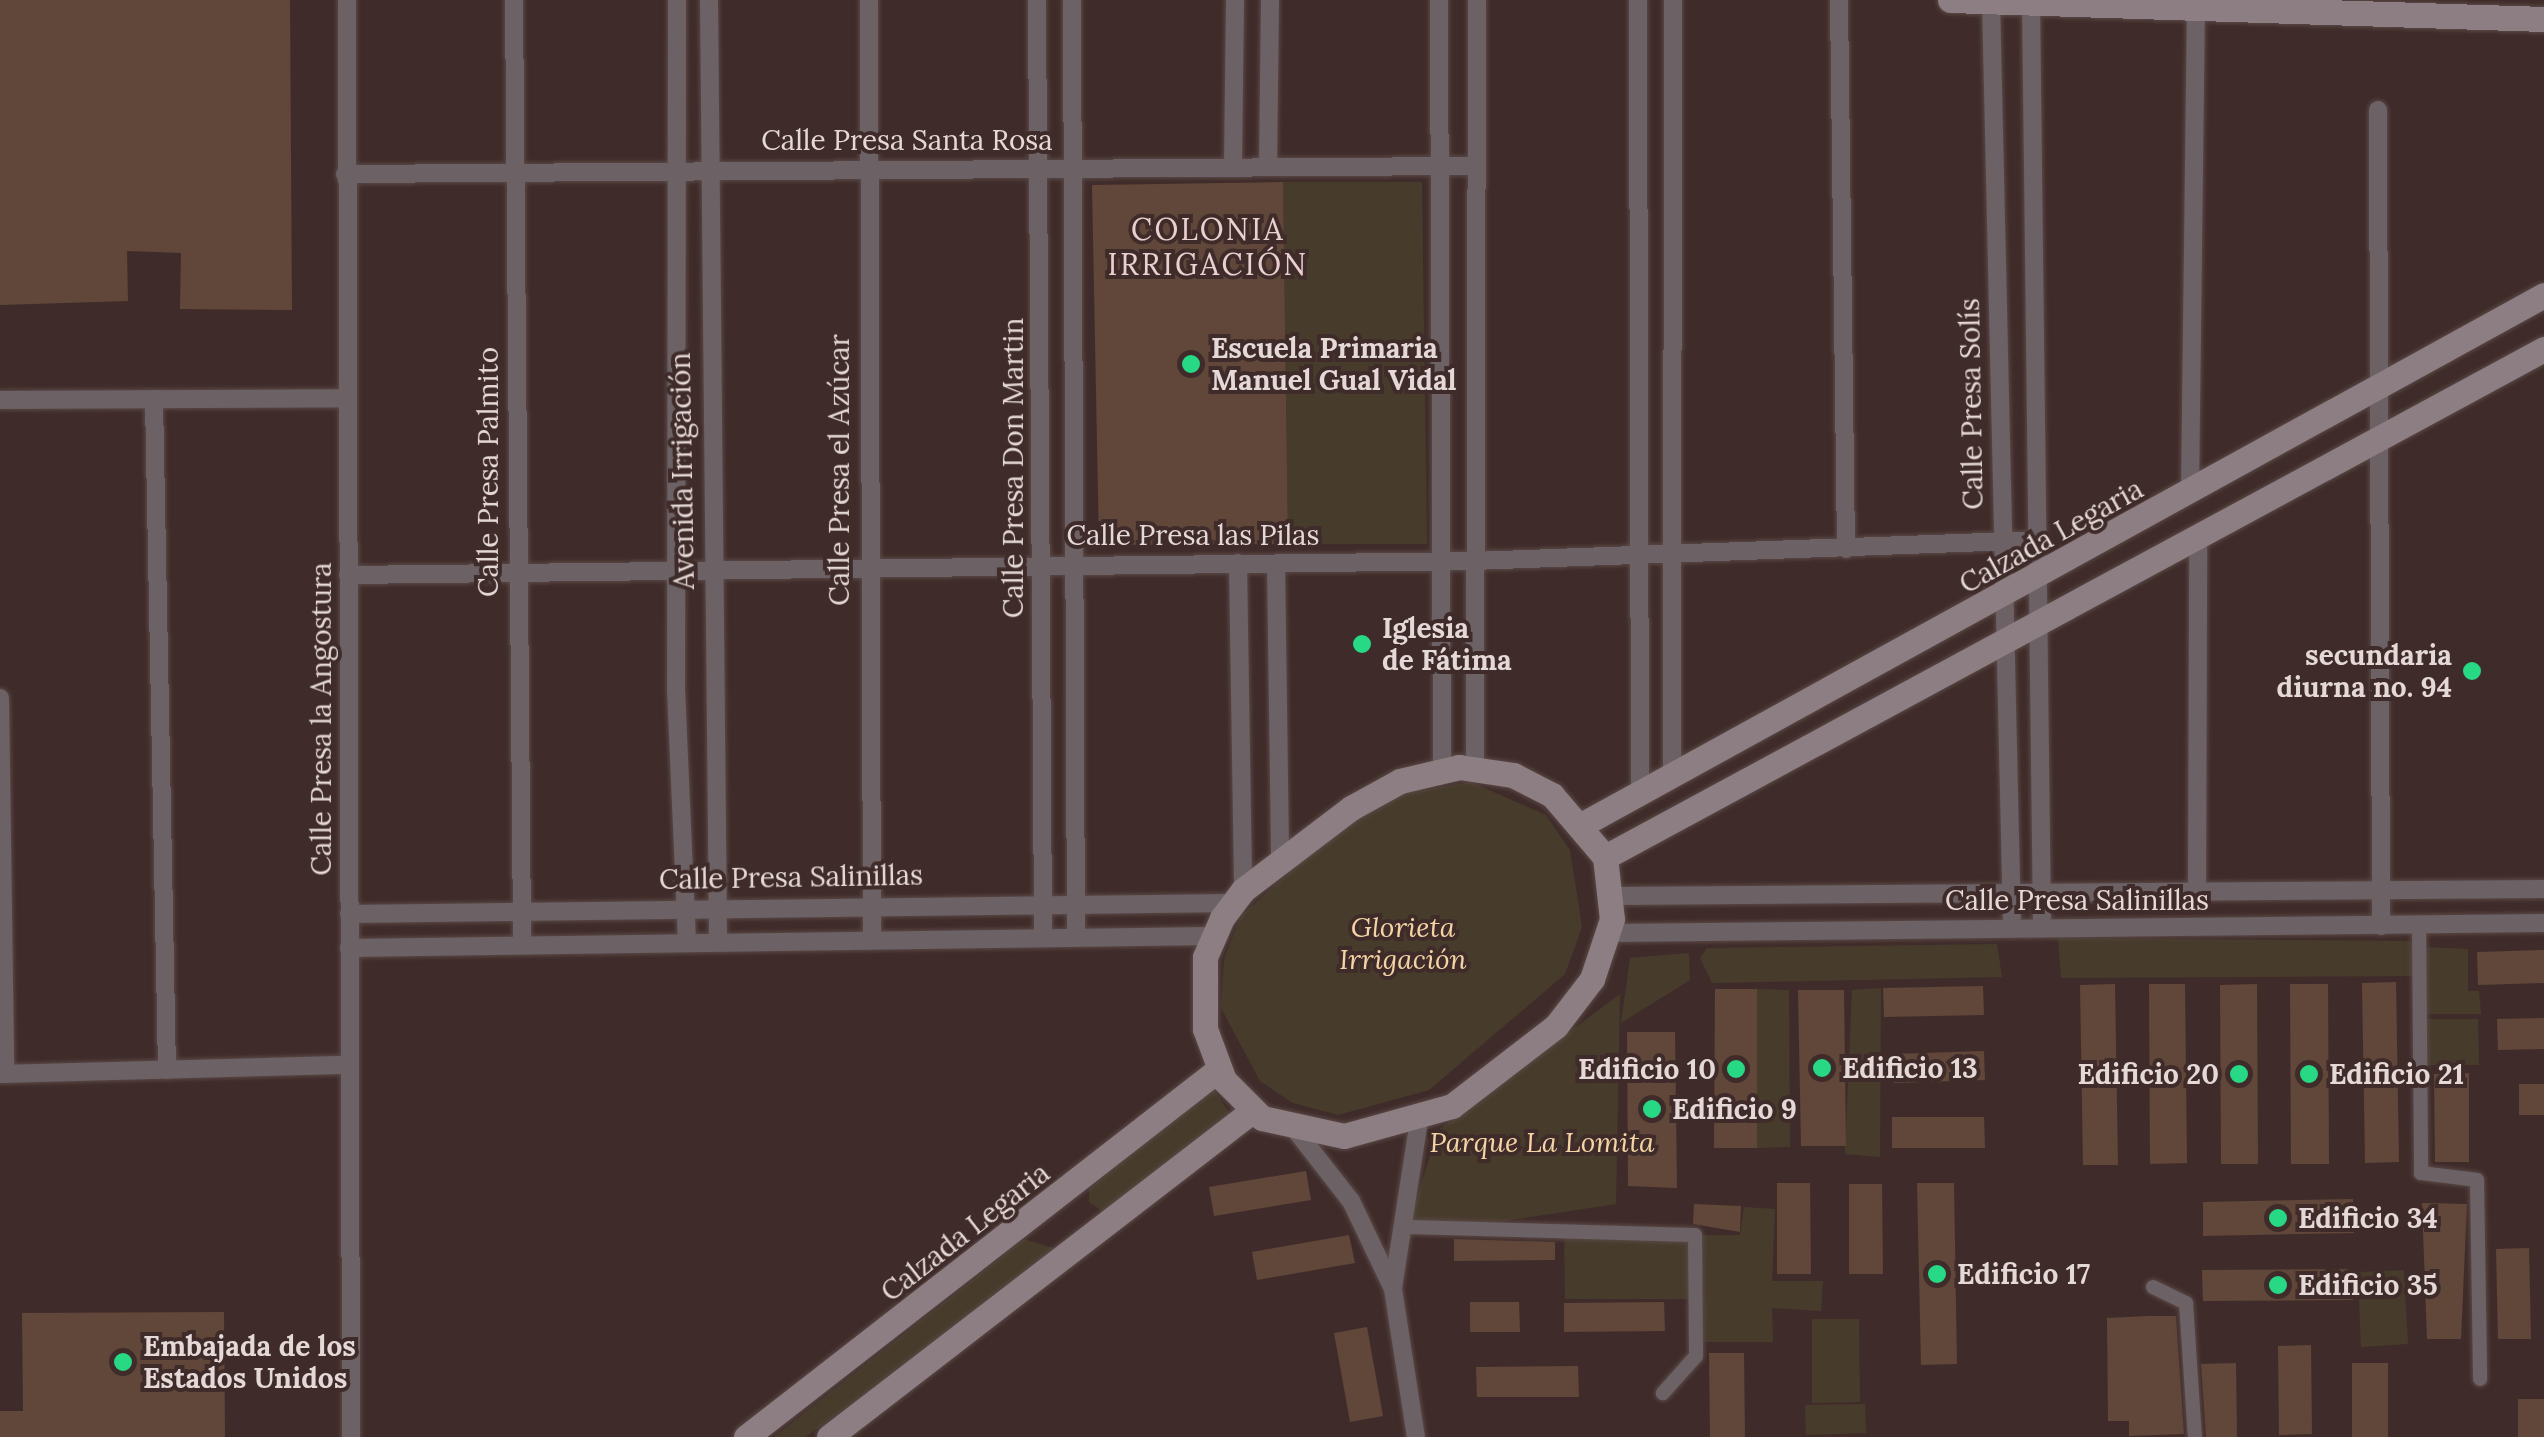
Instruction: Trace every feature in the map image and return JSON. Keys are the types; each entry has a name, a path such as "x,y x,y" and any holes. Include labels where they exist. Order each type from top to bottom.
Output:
{"main road":[{"path":"1950,0 2544,19"},
{"name":"Calzada Legaria","path":"1583,824 2039,578 2190,481 2378,390 2544,295"},
{"path":"1605,857 2198,542 2544,349"},
{"path":"1475,767 1528,781 1583,824 1605,857 1612,896 1610,934 1592,979 1556,1026 1484,1084 1418,1120 1363,1134 1297,1132 1252,1111 1218,1070 1202,1005 1212,936 1238,896 1280,860 1373,794 1442,768 1475,767"},
{"name":"Calzada Legaria","path":"746,1437 1038,1215 1218,1070"},
{"path":"829,1437 1252,1111"},
{"path":"1038,1215 1071,1247"}],"street":[{"name":"Calle Presa la Angostura","path":"347,0 351,1437"},
{"name":"Calle Presa Palmito","path":"514,0 515,571 522,944"},
{"name":"Avenida Irrigación","path":"677,0 676,569 687,941"},
{"name":"Avenida Irrigación","path":"709,0 707,169 718,941"},
{"name":"Calle Presa el Azúcar","path":"868,0 865,564 872,940"},
{"name":"Calle Presa Don Martin","path":"1038,0 1043,936"},
{"path":"1072,0 1076,936"},
{"path":"1233,165 1235,0"},
{"path":"1268,165 1270,0"},
{"path":"1439,0 1436,166 1442,768"},
{"path":"1475,767 1470,166 1477,0"},
{"path":"1638,0 1640,792"},
{"path":"1672,775 1673,0"},
{"path":"1839,0 1846,549"},
{"name":"Calle Presa Solís","path":"1990,0 2012,927"},
{"path":"2031,1 2042,927"},
{"path":"2190,481 2196,8"},
{"path":"2378,110 2381,926"},
{"name":"Calle Presa Santa Rosa","path":"345,174 1470,166"},
{"path":"0,400 348,398"},
{"path":"154,400 168,1070"},
{"name":"Calle Presa las Pilas","path":"348,576 865,564 1442,562 2038,540"},
{"path":"2197,891 2198,542"},
{"path":"1238,563 1238,896"},
{"path":"1276,564 1280,860"},
{"path":"0,698 2,1074 350,1064"},
{"name":"Calle Presa Salinillas","path":"1612,896 2544,888"},
{"name":"Calle Presa Salinillas","path":"349,914 1238,896"},
{"name":"Calle Presa Salinillas","path":"1610,934 2544,923"},
{"path":"2419,925 2421,1172 2477,1180 2480,1379"},
{"path":"349,948 1212,936"},
{"path":"1393,1289 1407,1227 1418,1120"},
{"path":"1297,1132 1351,1201 1393,1289 1416,1437"},
{"path":"1407,1227 1695,1236 1696,1356 1663,1393"},
{"path":"2153,1287 2186,1303 2195,1437"}],"green space":[{"path":"1283,182 1422,182 1427,544 1288,544"},
{"name":"Glorieta Irrigación","path":"1471,782 1546,815 1570,850 1582,927 1565,974 1429,1090 1338,1115 1293,1103 1260,1081 1221,1008 1224,959 1241,916 1327,838 1393,795"},
{"path":"2058,938 2411,941 2416,976 2061,978"},
{"path":"1997,944 2002,977 1712,983 1700,958 1707,948"},
{"path":"2424,947 2468,949 2468,991 2479,991 2481,1014 2424,1014"},
{"path":"1689,953 1690,980 1621,1023 1630,958"},
{"path":"1881,988 1880,1157 1845,1154 1852,990"},
{"path":"1757,989 1789,990 1790,1147 1757,1148"},
{"name":"Parque La Lomita","path":"1620,994 1616,1204 1405,1236 1438,1130"},
{"path":"2426,1019 2478,1019 2479,1065 2424,1065"},
{"path":"1212,1087 1233,1118 1108,1215 1089,1202 1089,1189"},
{"path":"1744,1207 1775,1209 1772,1281 1823,1281 1821,1311 1772,1308 1773,1342 1700,1342 1698,1235 1740,1235"},
{"path":"1564,1236 1691,1238 1692,1299 1565,1299"},
{"path":"1024,1239 1063,1251 806,1437 774,1437"},
{"path":"2404,1270 2408,1344 2361,1347 2358,1272"},
{"path":"1812,1319 1859,1319 1860,1402 1812,1403"},
{"path":"1865,1404 1866,1433 1806,1435 1805,1405"}],"building":[{"path":"0,0 290,0 292,310 180,309 181,253 127,251 128,301 0,305"},
{"name":"Escuela Primaria Manuel Gual Vidal","path":"1283,182 1288,544 1099,545 1092,185"},
{"path":"2544,950 2544,983 2478,985 2477,952"},
{"path":"2396,982 2399,1162 2365,1163 2362,983"},
{"path":"2115,984 2118,1165 2083,1165 2080,985"},
{"path":"2149,984 2185,984 2187,1163 2150,1164"},
{"name":"Edificio 20","path":"2257,984 2258,1164 2221,1164 2220,985"},
{"name":"Edificio 21","path":"2290,984 2328,984 2329,1164 2291,1164"},
{"path":"1983,986 1984,1015 1884,1017 1883,988"},
{"name":"Edificio 10","path":"1715,989 1757,989 1757,1148 1714,1148"},
{"name":"Edificio 13","path":"1798,990 1844,990 1846,1146 1801,1146"},
{"path":"2544,1018 2544,1049 2498,1050 2497,1019"},
{"name":"Edificio 9","path":"1627,1032 1675,1032 1677,1188 1628,1186"},
{"path":"1984,1051 1985,1080 1894,1083 1893,1054"},
{"path":"2469,1073 2469,1162 2435,1162 2434,1074"},
{"path":"2519,1084 2544,1084 2544,1115 2519,1115"},
{"path":"1892,1117 1984,1117 1985,1148 1892,1148"},
{"path":"1306,1171 1311,1200 1214,1216 1209,1187"},
{"path":"1777,1183 1810,1183 1811,1274 1777,1274"},
{"name":"Edificio 17","path":"1917,1183 1954,1183 1957,1364 1921,1365"},
{"path":"1849,1184 1882,1184 1883,1274 1849,1274"},
{"name":"Edificio 34","path":"2353,1199 2354,1233 2203,1236 2203,1202"},
{"path":"2422,1203 2467,1204 2461,1339 2427,1339"},
{"path":"1694,1204 1741,1206 1740,1232 1693,1224"},
{"path":"1349,1235 1355,1263 1257,1280 1252,1252"},
{"path":"1454,1239 1555,1242 1555,1260 1454,1261"},
{"path":"2529,1248 2531,1339 2498,1339 2496,1249"},
{"name":"Edificio 35","path":"2353,1269 2353,1300 2203,1301 2202,1270"},
{"path":"1470,1302 1519,1302 1520,1332 1470,1332"},
{"path":"1664,1302 1665,1331 1564,1332 1564,1303"},
{"name":"Embajada de los Estados Unidos","path":"224,1312 225,1437 0,1437 0,1411 23,1411 22,1313"},
{"path":"2176,1316 2184,1434 2129,1436 2129,1421 2108,1421 2107,1318"},
{"path":"1367,1327 1383,1416 1350,1422 1334,1333"},
{"path":"2311,1345 2312,1434 2279,1435 2278,1346"},
{"path":"1709,1353 1744,1353 1745,1437 1710,1437"},
{"path":"2236,1363 2237,1437 2206,1437 2201,1364"},
{"path":"2352,1363 2388,1363 2388,1437 2352,1437"},
{"path":"1578,1366 1579,1397 1477,1397 1476,1367"},
{"path":"2518,1399 2544,1399 2544,1437 2518,1437"}],"place":[{"name":"Escuela Primaria Manuel Gual Vidal","path":"1191,364"},
{"name":"Iglesia de Fátima","path":"1362,644"},
{"name":"secundaria diurna no. 94","path":"2472,671"},
{"name":"Edificio 13","path":"1822,1068"},
{"name":"Edificio 10","path":"1736,1069"},
{"name":"Edificio 20","path":"2239,1074"},
{"name":"Edificio 21","path":"2309,1074"},
{"name":"Edificio 9","path":"1652,1109"},
{"name":"Edificio 34","path":"2278,1218"},
{"name":"Edificio 17","path":"1937,1274"},
{"name":"Edificio 35","path":"2278,1285"},
{"name":"Embajada de los Estados Unidos","path":"123,1362"}],"district":[{"name":"COLONIA IRRIGACIÓN","path":"1208,246"}]}
